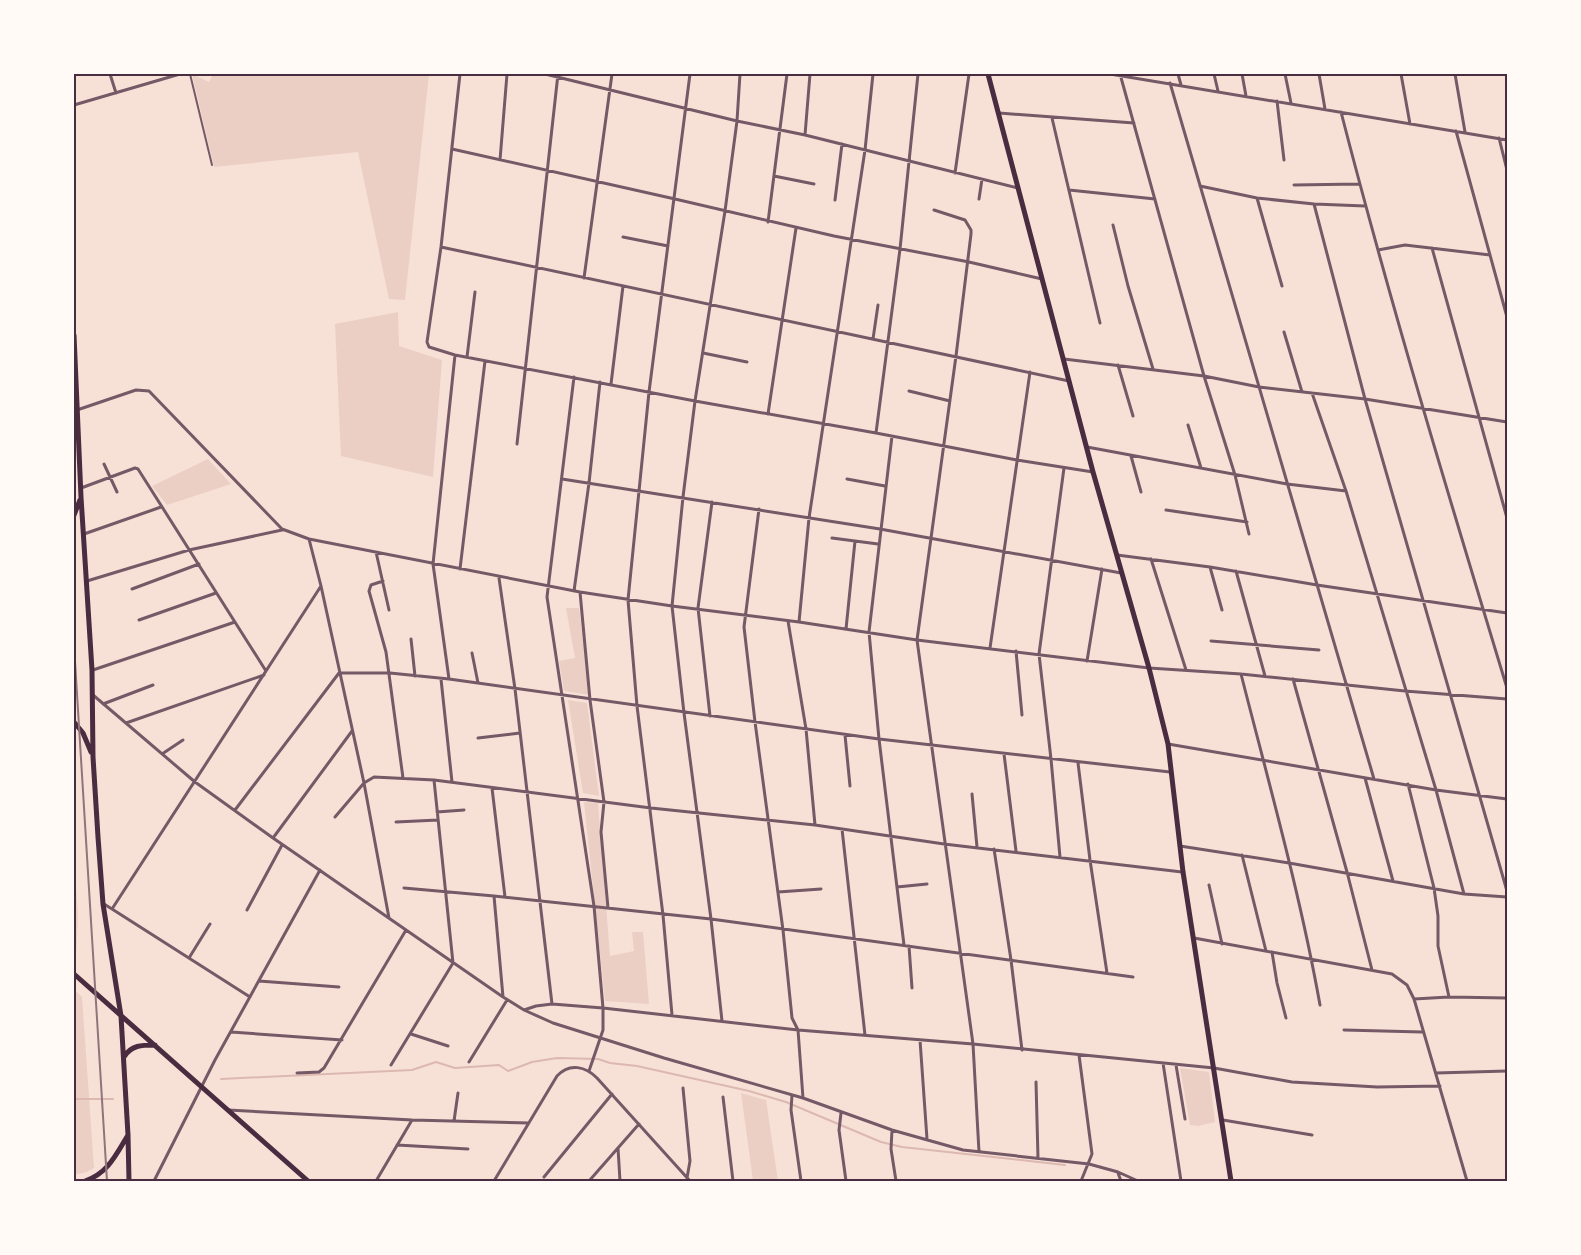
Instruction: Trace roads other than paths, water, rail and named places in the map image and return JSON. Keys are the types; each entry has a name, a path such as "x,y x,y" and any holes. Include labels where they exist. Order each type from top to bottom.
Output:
{"main road":[{"path":"988,74 1093,472 1149,668 1168,744 1183,872 1231,1181"},
{"path":"74,336 81,497 92,670 93,757 103,904 121,1016 129,1181"},
{"path":"74,515 81,497"},
{"path":"74,722 84,734 93,757"},
{"path":"74,974 308,1181"},
{"path":"124,1058 132,1048 141,1045 155,1045"},
{"path":"85,1181 98,1175 109,1166 128,1134"}],"street":[{"path":"110,74 116,93"},
{"path":"74,105 180,74"},
{"path":"460,74 428,346 467,358 525,369 876,432 1017,460 1093,472"},
{"path":"500,160 507,74"},
{"path":"545,74 558,75 737,121 805,135 1018,188"},
{"path":"584,278 612,74"},
{"path":"672,1016 651,808 637,706 628,600 649,392 690,74"},
{"path":"722,1021 712,920 684,713 672,606 695,401 725,211 737,121 740,74"},
{"path":"768,222 787,74"},
{"path":"805,135 810,74"},
{"path":"799,622 809,518 865,150 873,74"},
{"path":"876,432 889,343 918,74"},
{"path":"955,173 969,74"},
{"path":"1110,74 1120,74 1507,140"},
{"path":"1120,74 1249,534"},
{"path":"1178,74 1181,85"},
{"path":"1214,74 1218,91"},
{"path":"1242,74 1246,96"},
{"path":"1286,74 1291,103"},
{"path":"1319,74 1326,109"},
{"path":"1400,74 1410,124"},
{"path":"1455,74 1465,132"},
{"path":"517,444 558,75"},
{"path":"1170,83 1374,779"},
{"path":"1277,101 1284,160"},
{"path":"1341,112 1365,206 1423,409 1507,688"},
{"path":"999,113 1134,123"},
{"path":"1052,118 1100,323"},
{"path":"1456,131 1507,317"},
{"path":"1499,138 1507,170"},
{"path":"835,200 842,144"},
{"path":"452,149 768,222 969,262 1043,279"},
{"path":"774,176 814,184"},
{"path":"979,198 982,179"},
{"path":"1294,185 1359,184"},
{"path":"1200,186 1257,198 1314,204 1365,206"},
{"path":"1070,190 1155,199"},
{"path":"1257,198 1282,286"},
{"path":"1314,204 1365,399 1507,890"},
{"path":"934,210 966,220 971,230 969,262 917,640 972,1044 979,1152"},
{"path":"1113,225 1128,286 1153,370"},
{"path":"768,414 796,228"},
{"path":"624,237 668,246"},
{"path":"1378,250 1405,245 1490,255"},
{"path":"441,247 1069,381"},
{"path":"1432,248 1507,518"},
{"path":"611,384 623,286"},
{"path":"467,358 475,292"},
{"path":"873,339 878,305"},
{"path":"1284,332 1302,392"},
{"path":"703,353 747,362"},
{"path":"449,680 434,564 455,355"},
{"path":"1063,359 1204,376 1259,387 1365,399 1507,422"},
{"path":"460,569 485,361"},
{"path":"1118,365 1133,416"},
{"path":"990,648 1030,372"},
{"path":"574,377 547,602 594,906 604,1023 590,1071"},
{"path":"574,591 600,382"},
{"path":"77,410 136,390 149,390 282,530 309,539 499,578 628,600 698,608 917,640 1149,668 1265,676 1507,699"},
{"path":"909,391 950,401"},
{"path":"1312,393 1346,491 1436,790 1464,894"},
{"path":"1188,425 1201,468"},
{"path":"892,436 869,632 879,740 904,945"},
{"path":"1087,447 1234,475 1346,491"},
{"path":"1131,456 1141,492"},
{"path":"104,464 117,492"},
{"path":"81,488 135,468 138,469 266,671"},
{"path":"1060,858 1039,654 1064,468"},
{"path":"562,478 880,529 1005,553 1121,572"},
{"path":"847,479 886,486"},
{"path":"710,716 698,608 712,502"},
{"path":"84,534 162,507"},
{"path":"759,509 745,615 745,634 783,930 792,1018 798,1030 803,1098"},
{"path":"1166,510 1247,522"},
{"path":"86,581 189,550 282,530"},
{"path":"832,538 878,544"},
{"path":"309,539 364,783 389,918"},
{"path":"846,629 855,541"},
{"path":"376,552 389,610"},
{"path":"1116,555 1210,567 1507,613"},
{"path":"1151,559 1186,670"},
{"path":"132,589 198,564"},
{"path":"1210,567 1222,610"},
{"path":"1087,660 1102,569"},
{"path":"1236,571 1265,676"},
{"path":"499,578 515,690 552,1004"},
{"path":"383,581 371,585 369,591 384,642 390,673 403,778"},
{"path":"112,909 321,586"},
{"path":"580,592 590,700 604,802 601,832 608,908"},
{"path":"139,620 217,593"},
{"path":"788,621 806,729 815,825"},
{"path":"92,670 235,622"},
{"path":"411,639 415,676"},
{"path":"1211,641 1319,650"},
{"path":"1016,652 1022,715"},
{"path":"472,653 478,684"},
{"path":"340,673 390,673 441,678 515,690 879,740 1170,772"},
{"path":"235,810 340,673"},
{"path":"1241,674 1289,863 1312,961 1320,1005"},
{"path":"125,723 264,675"},
{"path":"441,678 452,782"},
{"path":"1293,679 1347,872 1372,970"},
{"path":"103,704 153,685"},
{"path":"93,695 195,782 282,845 524,1010 553,1023 600,1038 803,1098 892,1132 979,1152 1089,1164 1118,1172 1138,1181"},
{"path":"273,838 352,731"},
{"path":"478,738 520,733"},
{"path":"845,735 850,786"},
{"path":"162,754 183,740"},
{"path":"1168,744 1436,790 1507,800"},
{"path":"1004,754 1016,852"},
{"path":"1078,762 1107,973"},
{"path":"335,817 364,783 378,776 452,782 699,814 815,825 944,844 1183,872"},
{"path":"1365,778 1393,881"},
{"path":"390,1066 453,963 434,780"},
{"path":"1408,784 1434,888 1438,916 1438,946 1449,997"},
{"path":"492,788 505,897"},
{"path":"972,794 977,847"},
{"path":"437,812 464,810"},
{"path":"396,822 438,820"},
{"path":"842,829 856,939 865,1035"},
{"path":"247,910 282,845"},
{"path":"1180,846 1347,872 1464,894 1507,897"},
{"path":"994,849 1011,960 1022,1050"},
{"path":"1242,856 1266,951"},
{"path":"154,1181 231,1032 320,870"},
{"path":"897,887 927,884"},
{"path":"1209,885 1222,944"},
{"path":"404,888 594,906 712,920 1133,977"},
{"path":"778,892 821,889"},
{"path":"494,896 503,997"},
{"path":"103,904 250,997"},
{"path":"189,958 210,924"},
{"path":"296,1073 321,1071 342,1040 406,930"},
{"path":"1194,938 1312,961 1392,974 1407,985 1414,999 1422,1032 1440,1086 1467,1181"},
{"path":"909,946 912,988"},
{"path":"1272,952 1277,983 1286,1018"},
{"path":"259,981 339,986"},
{"path":"1414,999 1449,997 1507,998"},
{"path":"469,1062 507,1000"},
{"path":"524,1010 552,1004 603,1008 798,1030 972,1044 1214,1068 1292,1082 1327,1086 1440,1086"},
{"path":"1344,1030 1422,1032"},
{"path":"231,1032 342,1040"},
{"path":"411,1034 448,1046"},
{"path":"920,1040 927,1140"},
{"path":"1079,1055 1092,1154 1081,1181"},
{"path":"1163,1063 1181,1181"},
{"path":"1176,1064 1185,1119"},
{"path":"494,1181 561,1072 573,1067 590,1071 689,1180"},
{"path":"1436,1073 1507,1071"},
{"path":"1036,1082 1038,1158"},
{"path":"683,1088 690,1160 689,1180"},
{"path":"454,1121 458,1093"},
{"path":"544,1177 612,1094"},
{"path":"792,1095 801,1181"},
{"path":"723,1097 733,1181"},
{"path":"227,1110 412,1120 529,1123"},
{"path":"841,1113 839,1128 846,1181"},
{"path":"376,1181 412,1120"},
{"path":"1223,1120 1312,1135"},
{"path":"589,1181 639,1124"},
{"path":"892,1132 896,1181"},
{"path":"397,1146 468,1149"},
{"path":"618,1148 620,1181"},
{"path":"1118,1172 1121,1181"}],"lane":[{"path":"190,74 212,165"}],"waterway":[{"path":"221,1079 412,1070 436,1062 455,1068 499,1065 508,1071 532,1062 557,1058 598,1059 749,1091 786,1102 881,1142 902,1147 1065,1165"},
{"path":"74,1099 113,1099"}],"railway":[{"path":"74,645 107,1181"}]}
